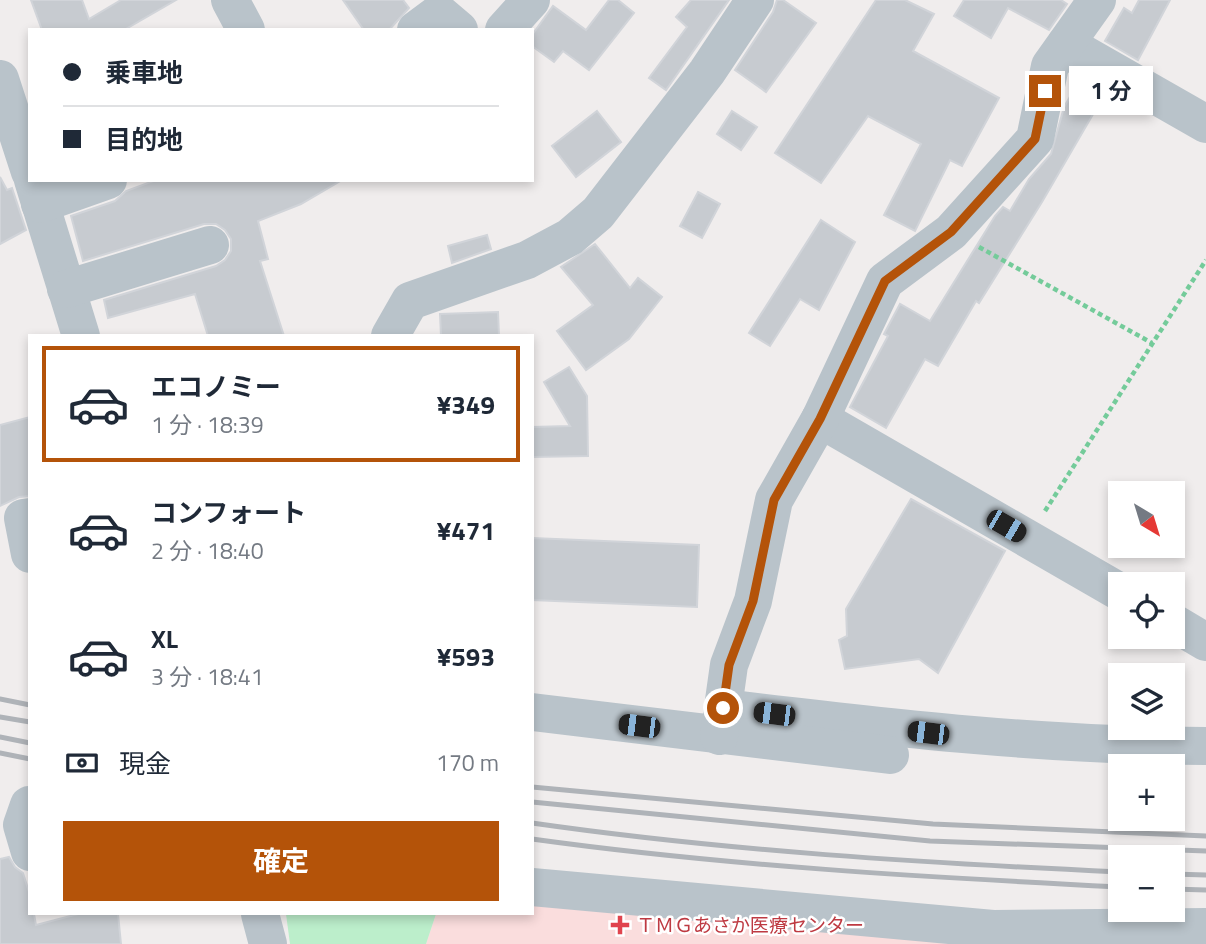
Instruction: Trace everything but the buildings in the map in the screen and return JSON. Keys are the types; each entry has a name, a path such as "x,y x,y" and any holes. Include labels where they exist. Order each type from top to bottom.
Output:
{"street":[{"path":"230,0 245,28"},
{"path":"507,28 531,0"},
{"path":"391,334 410,301 527,260 570,237 598,213 707,72 755,0"},
{"path":"721,722 729,665 753,601 774,500 820,419 885,281 951,232 1035,139 1050,66 1097,0"},
{"path":"419,28 439,13 457,28"},
{"path":"1066,44 1206,124"},
{"path":"0,79 28,166"},
{"path":"78,182 34,185 80,334"},
{"path":"66,289 210,245"},
{"path":"820,419 1108,585"},
{"path":"28,517 23,518 28,544"},
{"path":"1185,630 1206,642"},
{"path":"534,712 1049,743 1206,746"},
{"path":"721,722 890,755"},
{"path":"19,803 28,845"},
{"path":"534,887 992,937 1206,927"},
{"path":"260,915 268,944"}],"path":[{"path":"951,232 1152,342"},
{"path":"1028,538 1206,260"}],"shaded area":[{"name":"ＴＭＧあさか医療センター","path":"534,901 1206,944 426,944 436,915 534,915"}],"green space":[{"path":"286,915 436,915 426,944 290,944"}],"railway":[{"path":"0,699 28,705"},
{"path":"0,717 28,722"},
{"path":"0,737 28,743"},
{"path":"0,753 28,759"},
{"path":"534,787 933,824 1206,836"},
{"path":"534,802 930,841 1206,851"},
{"path":"534,823 826,855 1108,871"},
{"path":"534,839 752,863 899,875 1108,886"},
{"path":"1185,874 1206,875"},
{"path":"1185,889 1206,890"}],"place":[{"name":"ＴＭＧあさか医療センター","path":"620,925"}],"route":[{"path":"723,708 729,665 753,601 774,500 820,419 885,281 951,232 1035,139 1045,91"}]}
